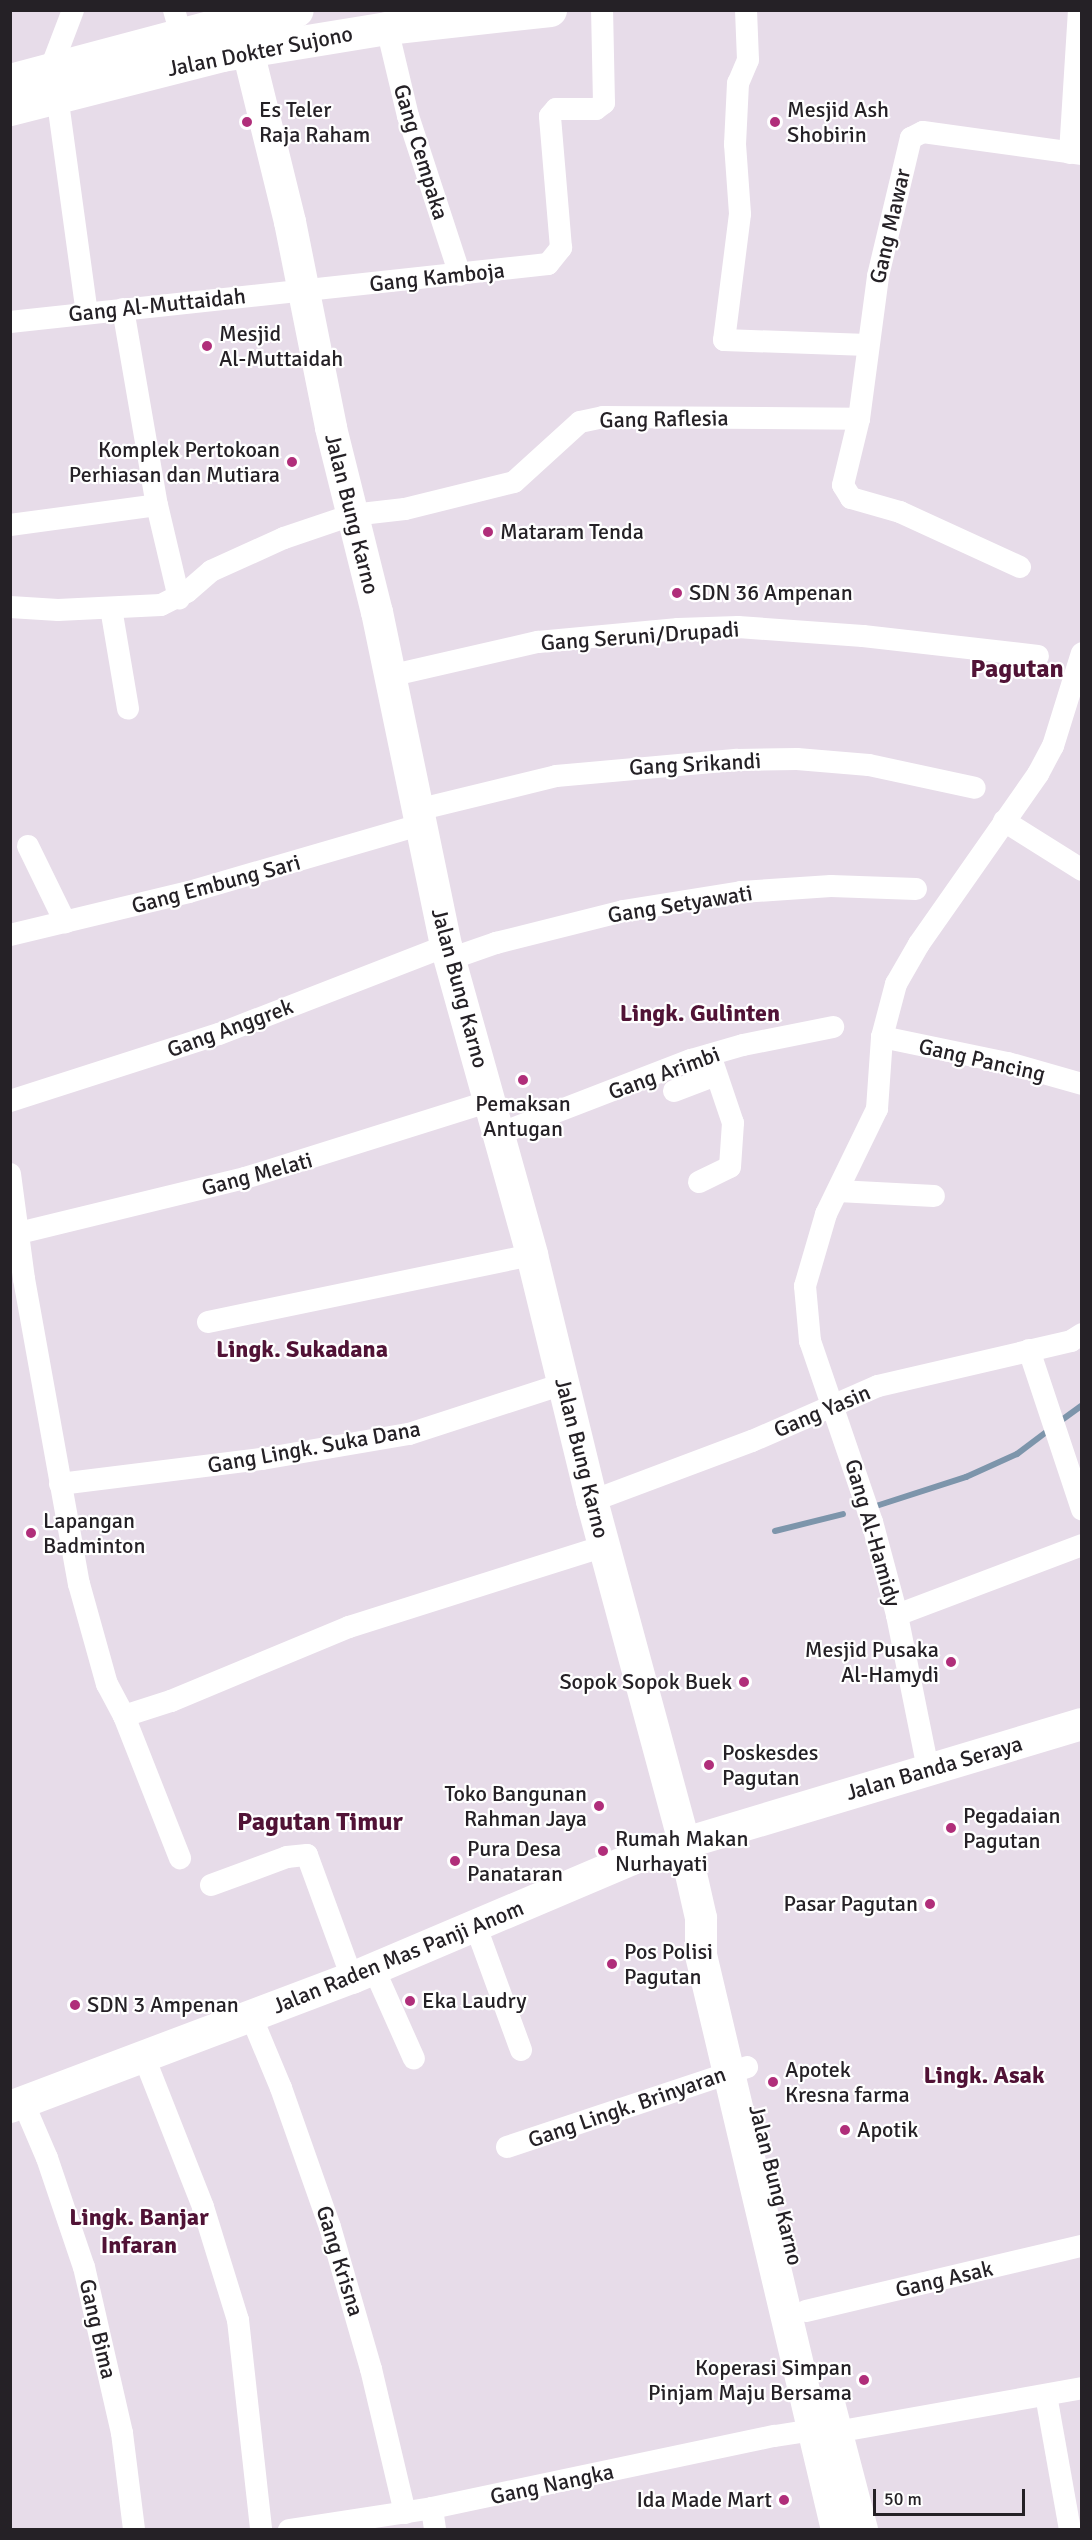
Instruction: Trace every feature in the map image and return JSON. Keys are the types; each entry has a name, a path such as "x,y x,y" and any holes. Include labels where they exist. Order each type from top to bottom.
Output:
{"highway":[{"name":"Jalan Dokter Sujono","path":"10,109 54,82 254,34 387,27 550,10"},
{"path":"10,80 54,82 177,22 254,34"}],"main road":[{"name":"Jalan Bung Karno","path":"254,34 304,289 448,952 500,1134 592,1502 645,1689 684,1843 701,1918 701,1955 737,2070 806,2311 825,2431 837,2529"},
{"name":"Jalan Banda Seraya","path":"684,1843 1082,1724"},
{"name":"Jalan Raden Mas Panji Anom","path":"17,2104 363,1973 632,1859 684,1843"},
{"name":"Jalan Bung Karno","path":"737,2070 825,2431"},
{"path":"825,2431 862,2529"}],"street":[{"path":"73,10 54,82 87,313"},
{"name":"Gang Kamboja","path":"304,289 545,266 557,258 561,248 550,117 556,110 596,109 603,104 603,10"},
{"path":"746,10 748,60 738,83 735,144 740,213 724,340 868,345"},
{"path":"1076,153 1079,10"},
{"name":"Gang Cempaka","path":"387,27 408,116 460,275"},
{"name":"Gang Mawar","path":"1020,567 900,512 851,498 843,485 859,419 878,276 913,136 926,132 1076,153"},
{"name":"Gang Al-Muttaidah","path":"10,322 304,289"},
{"path":"123,309 157,505 179,598"},
{"name":"Gang Raflesia","path":"10,607 152,607 179,598 235,559 352,515 405,508 514,483 580,422 603,417 859,419"},
{"path":"10,525 157,505"},
{"path":"111,608 128,709"},
{"name":"Gang Seruni/Drupadi","path":"389,676 538,642 678,629 738,627 863,636 1038,656"},
{"name":"Gang Al-Hamidy","path":"928,1769 897,1615 869,1511 810,1341 805,1286 826,1214 877,1109 882,1038 890,1003 907,964 1053,746 1082,653"},
{"name":"Gang Srikandi","path":"418,818 556,776 737,760 798,759 869,765 975,788"},
{"name":"Gang Embung Sari","path":"10,934 60,911 286,866 418,818"},
{"path":"1004,821 1082,870"},
{"path":"28,846 60,911"},
{"name":"Gang Setyawati","path":"448,952 496,943 613,914 741,892 831,886 916,889"},
{"name":"Gang Anggrek","path":"10,1101 219,1034 448,952"},
{"name":"Gang Arimbi","path":"500,1134 833,1027"},
{"name":"Gang Pancing","path":"882,1038 1008,1063 1082,1083"},
{"path":"674,1091 713,1065 733,1123 730,1167 699,1182"},
{"name":"Gang Melati","path":"19,1233 245,1178 490,1101"},
{"path":"10,1174 60,1484 92,1633 107,1684 124,1716 180,1858"},
{"path":"838,1191 934,1196"},
{"path":"208,1322 532,1255"},
{"name":"Gang Yasin","path":"592,1502 744,1444 878,1386 1058,1344 1082,1334"},
{"path":"1029,1350 1082,1509"},
{"name":"Gang Lingk. Suka Dana","path":"60,1484 273,1457 409,1434 563,1384"},
{"path":"897,1615 1082,1545"},
{"path":"124,1716 171,1701 349,1627 605,1546"},
{"path":"211,1885 287,1857 307,1855 363,1973 414,2059"},
{"path":"476,1927 521,2050"},
{"name":"Gang Krisna","path":"251,2016 281,2088 330,2227 371,2369 400,2519"},
{"path":"144,2057 207,2218 238,2320 261,2529"},
{"name":"Gang Lingk. Brinyaran","path":"507,2147 737,2070"},
{"name":"Gang Bima","path":"17,2104 47,2158 84,2267 122,2433 134,2529"},
{"name":"Gang Asak","path":"806,2311 1082,2246"},
{"name":"Gang Nangka","path":"289,2529 400,2519 433,2519 825,2431 1082,2388"},
{"path":"1046,2395 1070,2529"}],"waterway":[{"path":"1059,1422 1082,1405"},
{"path":"873,1507 966,1477 1017,1454 1046,1432"},
{"path":"775,1531 843,1514"}],"place":[{"name":"Es Teler Raja Raham","path":"247,122"},
{"name":"Mesjid Ash Shobirin","path":"775,122"},
{"name":"Mesjid Al-Muttaidah","path":"207,346"},
{"name":"Komplek Pertokoan Perhiasan dan Mutiara","path":"292,462"},
{"name":"Mataram Tenda","path":"488,532"},
{"name":"SDN 36 Ampenan","path":"677,593"},
{"name":"Pemaksan Antugan","path":"523,1080"},
{"name":"Lapangan Badminton","path":"31,1533"},
{"name":"Mesjid Pusaka Al-Hamydi","path":"951,1662"},
{"name":"Sopok Sopok Buek","path":"744,1682"},
{"name":"Poskesdes Pagutan","path":"709,1765"},
{"name":"Toko Bangunan Rahman Jaya","path":"599,1806"},
{"name":"Pegadaian Pagutan","path":"951,1828"},
{"name":"Rumah Makan Nurhayati","path":"603,1851"},
{"name":"Pura Desa Panataran","path":"455,1861"},
{"name":"Pasar Pagutan","path":"930,1904"},
{"name":"Pos Polisi Pagutan","path":"612,1964"},
{"name":"Eka Laudry","path":"410,2001"},
{"name":"SDN 3 Ampenan","path":"75,2005"},
{"name":"Apotek Kresna farma","path":"773,2082"},
{"name":"Apotik","path":"845,2130"},
{"name":"Koperasi Simpan Pinjam Maju Bersama","path":"864,2380"},
{"name":"Ida Made Mart","path":"784,2500"}],"district":[{"name":"Pagutan","path":"1017,670"},
{"name":"Lingk. Gulinten","path":"700,1014"},
{"name":"Lingk. Sukadana","path":"302,1350"},
{"name":"Pagutan Timur","path":"320,1823"},
{"name":"Lingk. Asak","path":"984,2076"},
{"name":"Lingk. Banjar Infaran","path":"139,2232"}]}
